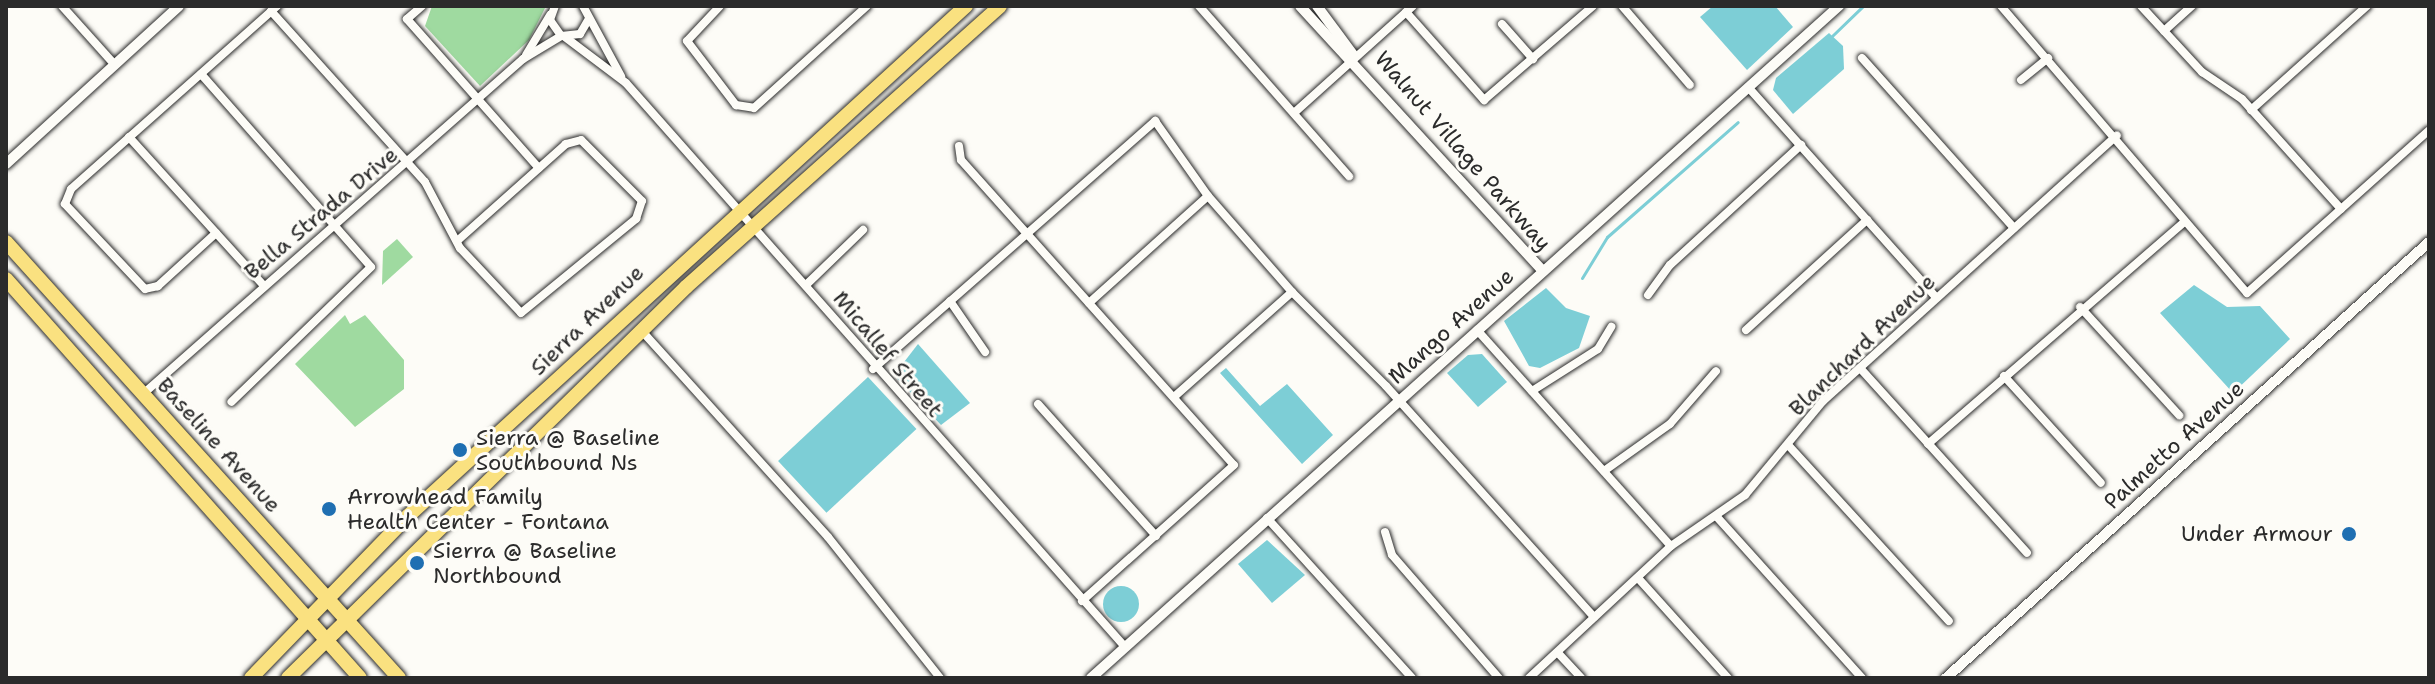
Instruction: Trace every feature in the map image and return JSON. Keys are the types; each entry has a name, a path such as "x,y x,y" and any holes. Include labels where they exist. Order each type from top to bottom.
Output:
{"main road":[{"name":"Sierra Avenue","path":"251,678 328,598 739,210 966,6"},
{"name":"Sierra Avenue","path":"288,678 344,617 641,330 1000,6"},
{"name":"Baseline Avenue","path":"6,242 399,678"},
{"path":"6,279 360,678"}],"street":[{"path":"62,6 114,64"},
{"path":"6,164 179,6"},
{"path":"422,6 407,19 539,168"},
{"name":"Micallef Street","path":"583,6 626,83 807,284 873,369 1125,647"},
{"path":"588,18 593,6"},
{"path":"703,6 710,14"},
{"path":"720,6 687,41 736,105 754,108 867,6"},
{"path":"1199,6 1349,176"},
{"name":"Walnut Village Parkway","path":"1300,6 1355,58 1542,270"},
{"name":"Walnut Village Parkway","path":"1317,6 1355,58"},
{"path":"1294,113 1409,9 1484,100 1593,6"},
{"path":"1622,6 1690,85"},
{"name":"Mango Avenue","path":"1091,678 1839,6"},
{"path":"2001,6 2117,135 2184,222 2247,293 2429,130"},
{"path":"2141,6 2251,110 2341,209"},
{"path":"2164,31 2192,6"},
{"path":"2251,110 2367,6"},
{"path":"216,233 158,286 145,289 65,204 71,189 274,9 408,164 457,241 521,313 636,219 642,201 581,140 539,168 457,241"},
{"path":"553,10 563,37"},
{"name":"Bella Strada Drive","path":"523,59 553,10"},
{"name":"Bella Strada Drive","path":"143,394 333,221 408,164 523,59 563,37 580,34 588,18"},
{"path":"1502,24 1533,59"},
{"name":"Micallef Street","path":"563,37 626,83"},
{"path":"1862,58 2014,228"},
{"path":"2021,80 2048,58"},
{"path":"201,74 371,267 231,402"},
{"path":"1748,87 1936,297"},
{"path":"873,369 1149,122 1180,148 1208,196 1292,292 1399,400 1594,617"},
{"name":"Blanchard Avenue","path":"1529,678 1559,654 1671,546 1717,517 1789,446 1812,412 2117,135"},
{"path":"129,137 263,285"},
{"path":"1648,295 1670,265 1801,145"},
{"path":"959,146 961,160 1234,465 1082,601"},
{"path":"1089,303 1208,196"},
{"path":"1746,330 1867,220"},
{"path":"1928,444 2080,307 2184,222"},
{"path":"807,284 863,230"},
{"name":"Palmetto Avenue","path":"1946,678 2429,242"},
{"path":"1174,397 1292,292"},
{"path":"950,301 985,352"},
{"path":"2080,307 2179,415"},
{"path":"1532,391 1598,349 1611,327"},
{"path":"641,330 828,537 940,678"},
{"path":"1477,330 1671,546"},
{"path":"1860,368 2027,553"},
{"path":"1604,471 1670,424 1716,371"},
{"path":"2004,376 2101,483"},
{"path":"1038,404 1156,536"},
{"path":"1789,446 1949,621"},
{"path":"1717,517 1862,678"},
{"path":"1267,518 1412,678"},
{"path":"1385,532 1392,555 1499,678"},
{"path":"1638,578 1728,678"},
{"path":"1559,654 1581,678"}],"green space":[{"path":"432,6 546,6 529,40 480,86 425,26"},
{"path":"397,239 413,257 382,285 383,251"},
{"path":"345,315 350,324 365,315 404,360 404,389 355,427 295,364"}],"water":[{"path":"1713,6 1775,6 1793,27 1747,70 1700,17"},
{"path":"1829,33 1843,46 1844,69 1793,114 1773,90 1776,78"},
{"path":"2194,285 2227,307 2260,306 2290,339 2233,393 2160,313"},
{"path":"1546,288 1566,308 1590,316 1579,348 1540,368 1529,366 1504,321"},
{"path":"918,344 970,403 941,425 894,375"},
{"path":"1482,354 1507,382 1478,407 1447,373 1468,355"},
{"path":"1226,368 1260,406 1287,384 1333,435 1302,464 1220,373"},
{"path":"868,377 916,429 826,513 778,461"},
{"path":"1267,540 1305,575 1272,603 1238,564"},
{"path":"1121,586 1134,591 1139,604 1134,617 1121,622 1108,617 1103,604 1108,591"}],"waterway":[{"path":"1832,36 1863,6"},
{"path":"1582,278 1607,237 1738,122"}],"place":[{"name":"Sierra @ Baseline Southbound Ns","path":"460,450"},
{"name":"Arrowhead Family Health Center - Fontana","path":"329,509"},
{"name":"Under Armour","path":"2349,534"},
{"name":"Sierra @ Baseline Northbound","path":"417,563"}]}
